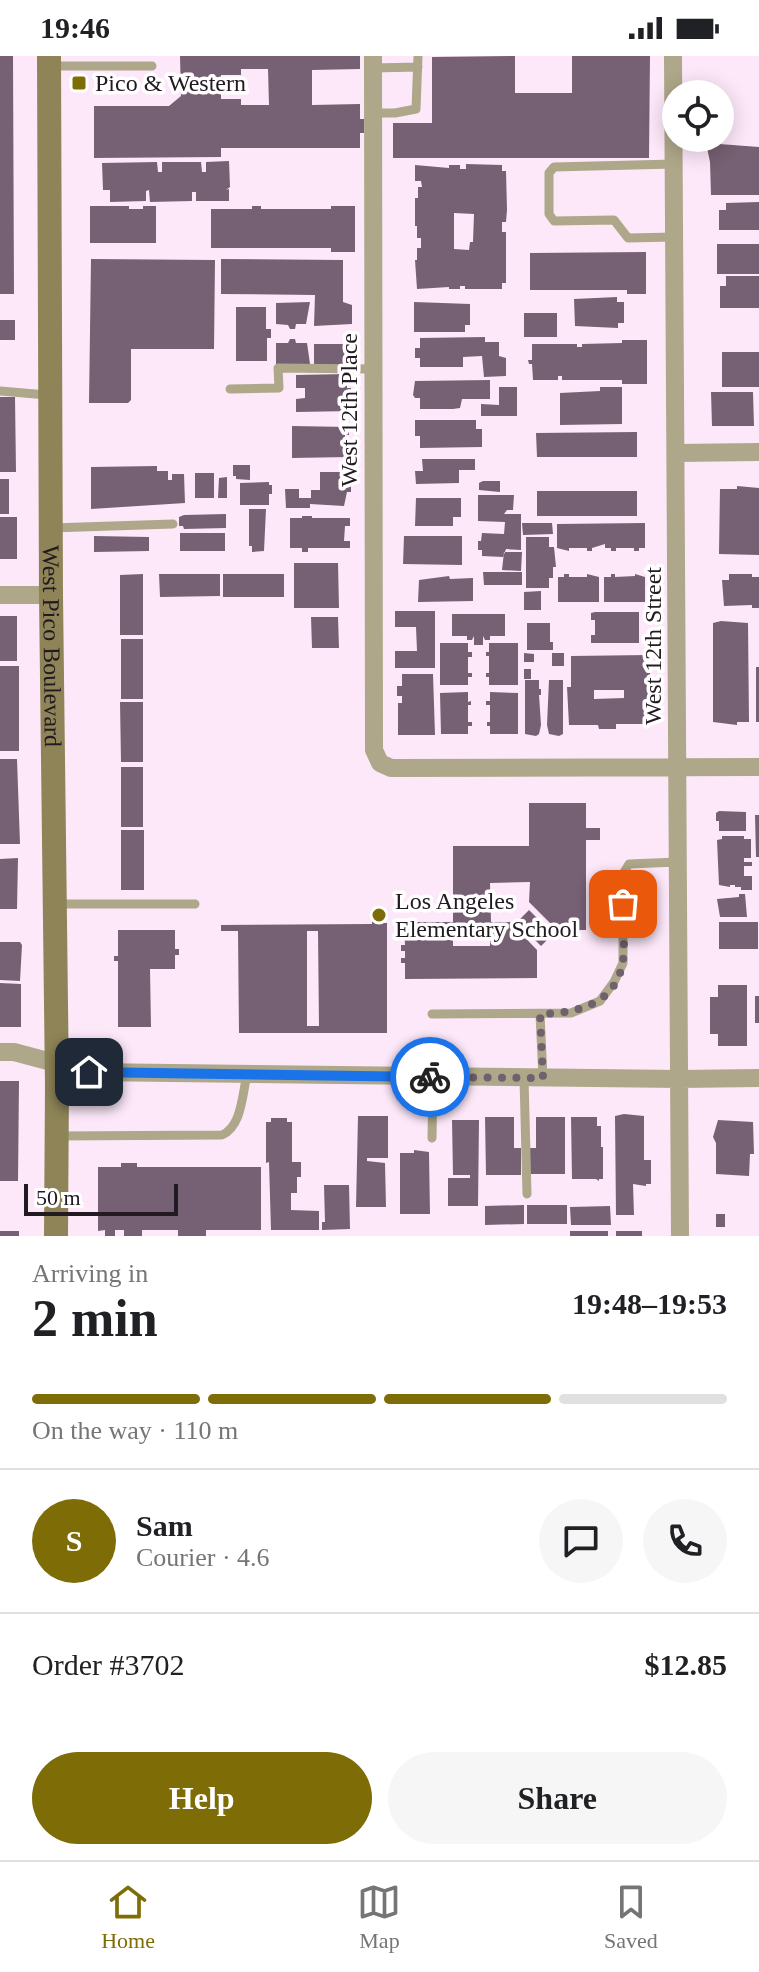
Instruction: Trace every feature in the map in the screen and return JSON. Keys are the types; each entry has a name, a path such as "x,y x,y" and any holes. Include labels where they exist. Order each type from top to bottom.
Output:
{"main road":[{"name":"West Pico Boulevard","path":"49,61 56,1236"}],"street":[{"name":"West 12th Street","path":"673,56 680,1236"},
{"name":"West 12th Place","path":"373,62 374,750 380,763 391,768 677,768"},
{"path":"676,453 759,452"},
{"path":"0,595 51,595"},
{"path":"677,768 759,767"},
{"path":"0,1052 14,1052 89,1072 759,1078"}],"lane":[{"path":"373,113 416,109 418,56"},
{"path":"49,61 152,66"},
{"path":"373,62 418,67"},
{"path":"674,164 554,167 549,173 549,214 554,221 614,220 628,238 674,237"},
{"path":"230,389 279,388 278,368 373,369"},
{"path":"0,391 50,395"},
{"path":"51,528 173,524"},
{"path":"432,1014 571,1013 600,1001 623,963 623,874 629,864 678,862"},
{"path":"55,904 195,904"},
{"path":"527,1194 540,1014"},
{"path":"57,1136 222,1135 229,1132 237,1121 247,1075"},
{"path":"432,1138 433,1077"}],"building":[{"path":"0,56 13,56 14,294 0,294"},
{"path":"180,56 360,56 360,69 312,70 312,105 360,104 364,133 360,133 360,148 221,148 221,157 94,158 94,106 169,106 181,96","holes":["241,69 268,69 269,105 241,105 241,99 221,99 221,75 241,75"]},
{"path":"515,56 515,93 572,93 572,56 650,56 649,158 393,158 393,123 432,123 432,57"},
{"path":"734,145 759,147 759,195 711,195 708,152 734,152"},
{"path":"229,161 230,187 226,190 229,189 229,201 196,201 196,192 192,192 192,201 150,202 149,190 146,191 146,201 110,202 110,190 103,190 102,163 157,162 158,172 162,172 162,162 201,162 202,172 206,172 206,162"},
{"path":"466,164 502,165 502,171 506,171 507,210 502,232 506,232 506,283 502,283 502,289 465,289 465,286 460,286 460,289 417,289 415,260 417,248 421,248 421,238 417,238 415,226 415,198 418,198 418,187 422,187 421,181 415,181 415,165 449,168 449,165 460,165 460,169 466,169","holes":["454,213 474,214 473,242 470,242 469,250 454,249"]},
{"path":"759,202 759,230 719,230 719,210 726,210 726,203"},
{"path":"90,206 143,209 143,206 156,206 156,243 90,243"},
{"path":"252,206 261,206 261,209 331,209 331,206 355,206 355,252 331,252 331,248 211,248 211,209 252,209"},
{"path":"717,244 759,244 759,274 717,274"},
{"path":"646,252 646,294 627,294 627,290 530,290 530,253"},
{"path":"91,259 215,260 214,349 131,349 131,400 128,403 89,403"},
{"path":"221,259 343,260 343,302 352,305 352,324 314,326 315,295 221,294"},
{"path":"726,276 759,276 759,308 720,308 720,286 726,286"},
{"path":"617,297 617,302 624,302 624,323 618,323 618,328 575,326 574,299"},
{"path":"310,302 306,324 296,324 295,329 290,329 288,325 276,324 276,303"},
{"path":"414,302 470,304 470,325 465,325 465,332 414,332"},
{"path":"236,307 266,307 266,329 271,329 271,338 267,338 267,361 236,361"},
{"path":"524,313 557,313 557,337 524,337"},
{"path":"0,320 15,320 15,340 0,340"},
{"path":"485,337 485,342 499,342 499,356 506,358 506,376 484,377 482,356 463,357 463,367 420,367 420,358 415,358 415,348 420,348 420,338"},
{"path":"290,339 295,339 296,343 307,343 310,364 276,365 276,343 288,343"},
{"path":"622,340 647,340 647,384 622,384 622,380 562,380 562,376 558,376 558,380 533,380 532,364 528,360 532,360 532,344 577,344 577,347 582,347 582,344 622,343"},
{"path":"314,344 352,344 352,362 348,365 314,365"},
{"path":"722,352 759,352 759,387 722,387"},
{"path":"347,374 352,411 296,412 296,399 305,398 305,388 296,388 296,375"},
{"path":"490,380 490,399 462,399 460,408 420,409 420,398 413,395 415,381"},
{"path":"499,387 517,387 517,416 481,416 481,404 499,405"},
{"path":"600,387 622,387 622,424 560,425 560,393 600,391"},
{"path":"711,392 753,392 754,426 712,426"},
{"path":"0,397 15,397 16,472 0,472"},
{"path":"415,420 476,420 476,429 482,429 482,447 420,448 420,436 415,436"},
{"path":"292,426 349,427 349,435 345,435 345,451 349,451 349,457 292,458"},
{"path":"637,432 637,457 537,457 536,433"},
{"path":"422,459 475,459 475,470 459,470 459,483 416,484 415,471 423,471"},
{"path":"233,465 250,465 250,480 236,479"},
{"path":"157,466 157,471 168,471 168,480 172,480 172,474 184,474 185,503 91,509 91,467"},
{"path":"320,472 346,472 346,480 351,480 351,492 347,492 344,506 310,504 310,508 286,508 285,489 299,489 299,498 311,498 311,490 320,490"},
{"path":"195,473 214,473 214,498 195,498"},
{"path":"227,477 227,498 218,498 219,478"},
{"path":"0,479 9,479 9,514 0,514"},
{"path":"500,481 500,492 479,490 479,483"},
{"path":"269,482 272,494 269,494 269,505 240,505 240,483"},
{"path":"737,486 759,488 759,555 719,554 720,489 737,489"},
{"path":"537,491 637,491 637,516 537,516"},
{"path":"478,495 514,495 513,510 507,510 504,514 521,514 521,550 506,549 503,557 482,556 478,541 481,541 482,533 504,534 505,522 478,521"},
{"path":"416,498 461,498 461,517 453,517 453,526 415,526"},
{"path":"249,509 266,509 264,551 252,552 252,546 249,546"},
{"path":"226,514 226,528 184,529 179,526 179,517 184,515"},
{"path":"0,517 17,517 17,559 0,559"},
{"path":"290,518 350,518 350,526 345,526 344,541 350,541 350,548 308,548 308,552 302,552 302,548 290,548"},
{"path":"522,523 552,523 553,534 523,535"},
{"path":"645,523 645,548 639,548 639,551 616,548 616,551 611,551 611,548 605,548 605,544 592,548 592,551 587,551 587,548 569,548 569,551 557,548 557,524"},
{"path":"180,533 225,533 225,551 180,551"},
{"path":"94,536 149,537 149,551 94,552"},
{"path":"404,536 462,536 462,565 403,564"},
{"path":"526,537 549,537 549,547 554,547 556,567 553,567 553,578 549,578 549,588 526,588"},
{"path":"504,552 522,552 521,571 502,570"},
{"path":"294,563 338,563 339,608 294,608"},
{"path":"483,572 522,572 522,585 484,585"},
{"path":"143,574 143,635 120,635 120,575"},
{"path":"159,574 220,574 220,596 160,597"},
{"path":"223,574 284,574 284,597 223,597"},
{"path":"564,574 569,574 569,577 587,577 587,574 599,577 599,602 558,602 558,577 564,577"},
{"path":"611,574 615,577 635,574 645,577 645,602 604,602 604,577 611,577"},
{"path":"729,574 759,577 759,608 752,608 752,605 724,606 722,580 729,580"},
{"path":"449,576 450,579 473,578 473,601 418,602 419,580"},
{"path":"541,591 541,610 524,610 524,592"},
{"path":"395,611 435,611 435,668 395,668 395,651 417,651 416,627 395,627"},
{"path":"639,612 639,643 591,643 591,635 595,635 595,620 591,620 591,613"},
{"path":"452,614 505,614 505,636 490,636 490,640 485,640 483,636 483,645 474,645 474,636 472,640 467,640 467,636 452,636"},
{"path":"0,616 17,616 17,661 0,661"},
{"path":"311,617 338,617 339,648 312,648"},
{"path":"527,623 550,623 553,650 527,650"},
{"path":"713,623 748,623 749,722 737,722 737,725 713,722"},
{"path":"121,639 143,639 143,699 121,699"},
{"path":"440,643 468,643 468,652 472,652 472,657 468,657 468,673 472,673 472,677 468,677 468,685 440,685"},
{"path":"489,643 518,643 518,685 489,685 486,673 489,673 489,656 486,652 489,652"},
{"path":"524,653 534,654 534,662 524,662"},
{"path":"552,653 564,653 564,666 552,666"},
{"path":"648,655 650,724 616,724 616,729 599,729 598,725 569,725 567,687 571,687 571,656","holes":["594,690 624,690 624,698 594,699"]},
{"path":"0,666 19,666 19,751 0,751"},
{"path":"756,667 759,667 759,722 756,722"},
{"path":"524,669 531,669 531,679 524,679"},
{"path":"402,674 433,674 435,735 398,735 398,703 402,703 402,696 397,696 397,686 402,686"},
{"path":"525,680 539,680 541,689 541,725 536,736 525,734"},
{"path":"549,680 563,680 563,734 559,736 549,734 547,725"},
{"path":"468,692 471,705 468,705 468,722 472,722 472,726 468,726 468,734 441,734 440,693"},
{"path":"490,692 518,693 518,734 490,734 487,722 490,722 490,705 486,705 486,701 490,701"},
{"path":"120,702 143,702 143,762 121,762"},
{"path":"0,759 17,759 20,844 0,844"},
{"path":"121,767 143,767 143,827 121,827"},
{"path":"529,803 586,803 586,828 600,828 600,840 586,840 586,930 557,930 529,902 530,882 490,883 491,922 510,922 537,950 537,978 405,979 405,963 401,963 401,958 405,958 405,951 401,951 401,945 405,945 404,922 453,922 453,846 529,846","holes":["453,930 490,930 490,946 453,946"]},
{"path":"746,812 746,831 719,831 716,813"},
{"path":"755,815 759,815 759,857 756,857"},
{"path":"121,830 144,830 144,890 121,890"},
{"path":"722,836 751,839 751,858 744,858 744,862 752,862 752,866 744,866 744,876 752,876 752,890 719,885 717,840"},
{"path":"18,858 17,909 0,909 0,859"},
{"path":"739,894 745,894 747,917 720,917 717,899 739,897"},
{"path":"529,910 553,934 541,946 517,922"},
{"path":"372,916 381,916 381,923 387,923 387,1033 239,1033 238,931 221,931 221,925 372,924","holes":["307,931 318,931 319,1026 307,1026"]},
{"path":"719,922 758,922 758,949 719,949"},
{"path":"118,930 175,930 175,949 179,949 179,955 175,955 175,969 150,969 151,1027 118,1027 118,961 114,961 114,956 118,956"},
{"path":"0,942 20,942 22,945 20,981 0,980"},
{"path":"0,983 21,984 21,1027 0,1027"},
{"path":"718,985 747,985 747,1046 718,1046 718,1034 710,1034 710,997 718,997"},
{"path":"755,996 759,996 759,1023 755,1023"},
{"path":"0,1081 19,1081 18,1181 0,1181"},
{"path":"358,1116 388,1116 388,1158 367,1158 367,1161 385,1163 386,1207 356,1207"},
{"path":"615,1116 644,1116 644,1160 651,1160 651,1184 633,1184 634,1215 616,1215"},
{"path":"485,1117 514,1117 514,1148 521,1148 521,1175 486,1175"},
{"path":"536,1117 565,1117 565,1174 530,1174 530,1148 536,1148"},
{"path":"571,1117 597,1117 597,1126 601,1126 603,1179 599,1181 572,1179"},
{"path":"271,1118 287,1118 287,1122 292,1122 292,1162 301,1162 297,1193 291,1193 291,1210 319,1211 319,1230 271,1230 266,1122 271,1122"},
{"path":"452,1120 479,1120 478,1206 448,1206 448,1178 470,1178 470,1175 453,1175"},
{"path":"718,1120 753,1122 754,1154 750,1154 749,1176 716,1174 716,1143 713,1137"},
{"path":"414,1150 429,1152 430,1214 400,1214 400,1153 414,1153"},
{"path":"121,1163 137,1163 137,1167 261,1167 261,1230 206,1230 206,1236 178,1236 178,1230 142,1230 142,1236 124,1236 124,1230 115,1230 115,1236 105,1236 105,1230 98,1231 98,1167 121,1167"},
{"path":"324,1185 349,1185 350,1229 322,1230 322,1222 325,1222"},
{"path":"524,1205 524,1224 485,1225 485,1206"},
{"path":"527,1205 567,1205 567,1224 527,1224"},
{"path":"610,1206 611,1225 571,1225 570,1207"},
{"path":"716,1214 725,1214 725,1227 716,1227"},
{"path":"0,1231 19,1231 19,1236 0,1236"},
{"path":"570,1231 608,1231 608,1236 570,1236"},
{"path":"616,1231 642,1231 642,1236 616,1236"}],"way so far":[{"path":"430,1077 543,1078 540,1014 571,1013 600,1001 623,963 623,904"}],"place":[{"name":"Pico & Western","path":"79,83"},
{"name":"Los Angeles Elementary School","path":"379,915"}],"route":[{"path":"89,1072 430,1077"}]}
